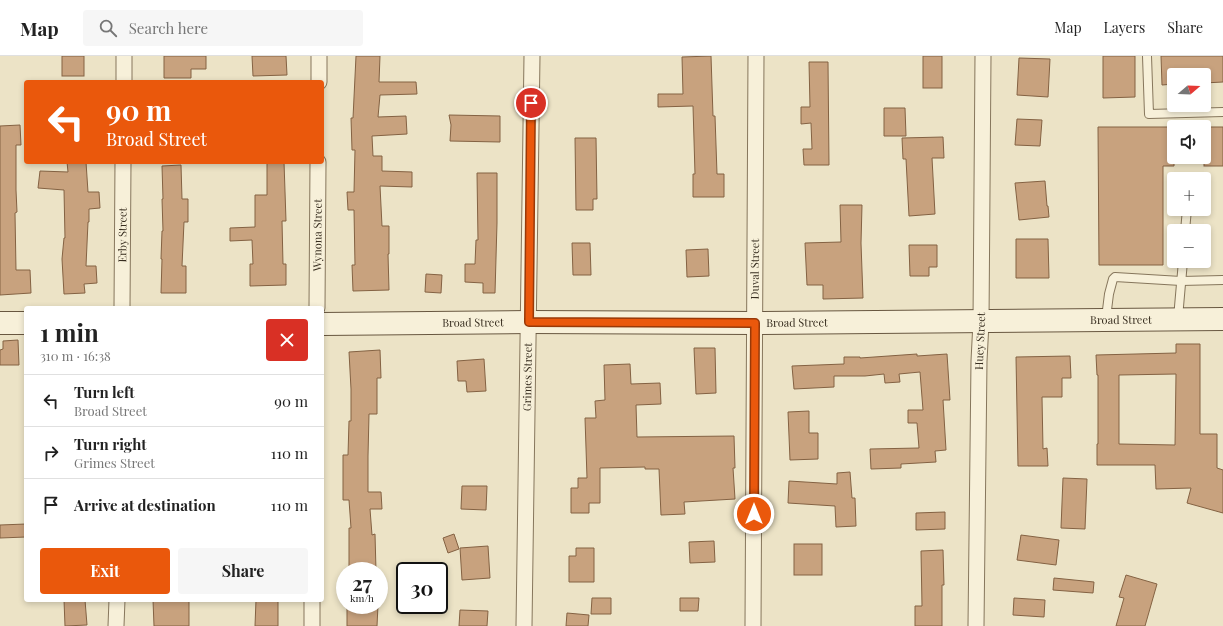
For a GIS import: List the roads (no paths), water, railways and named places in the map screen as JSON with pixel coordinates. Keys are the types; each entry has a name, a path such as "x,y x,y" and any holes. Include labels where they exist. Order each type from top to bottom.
{"street":[{"path":"124,56 124,80"},
{"path":"319,56 319,80"},
{"name":"Grimes Street","path":"524,626 532,56"},
{"name":"Duval Street","path":"753,626 756,56"},
{"name":"Huey Street","path":"976,626 979,361 981,322 983,56"},
{"name":"Erby Street","path":"122,306 123,164"},
{"name":"Wynona Street","path":"317,306 318,164"},
{"name":"Broad Street","path":"324,324 529,322 981,322 1223,319"},
{"path":"0,323 24,323"},
{"path":"116,626 117,602"},
{"path":"312,602 312,626"}],"lane":[{"path":"1147,56 1150,114 1223,112"},
{"path":"1178,320 1182,268"},
{"path":"1106,320 1109,294 1114,278 1181,281 1223,280"}]}
